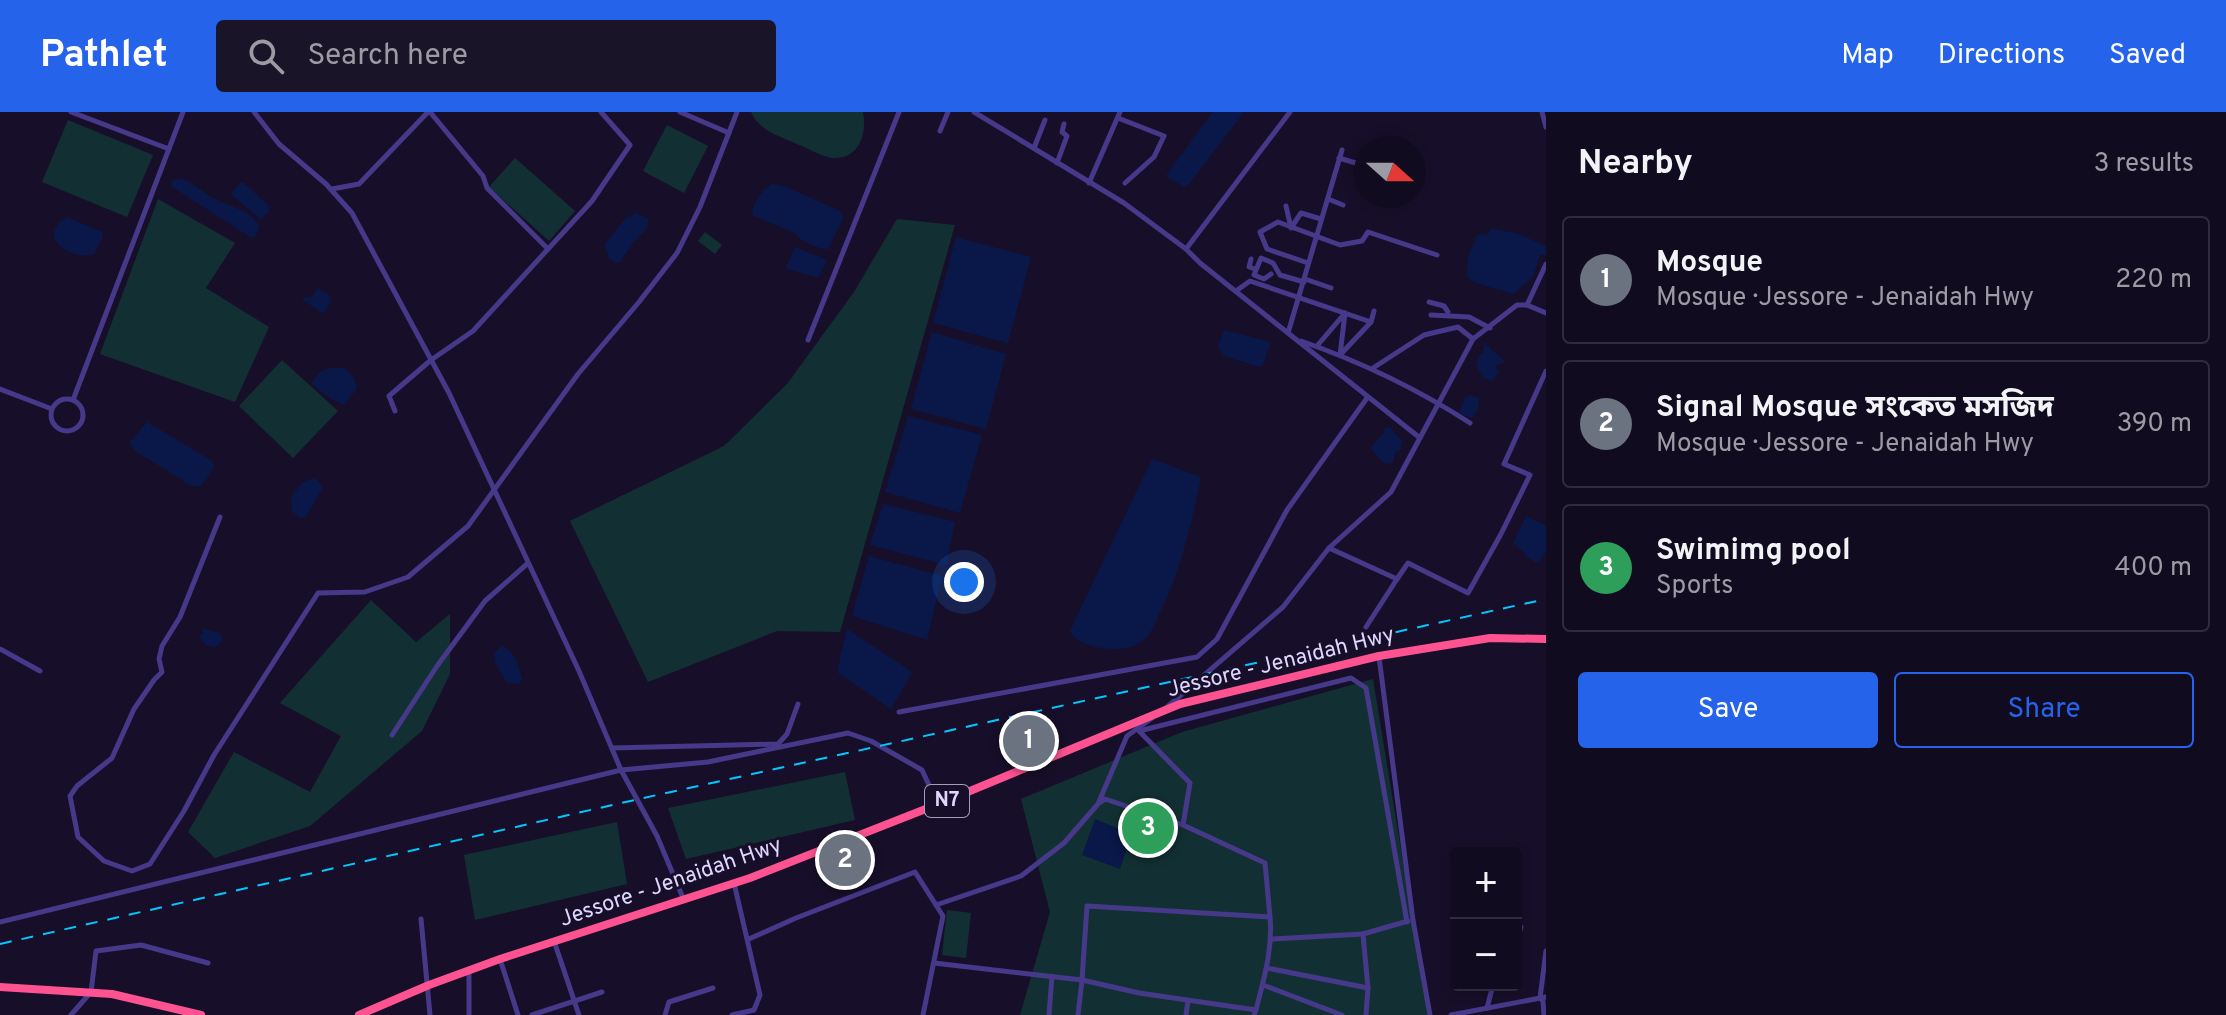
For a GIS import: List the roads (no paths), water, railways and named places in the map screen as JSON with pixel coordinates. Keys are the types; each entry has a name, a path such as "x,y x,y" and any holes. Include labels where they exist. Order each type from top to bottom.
{"highway":[{"name":"Jessore - Jenaidah Hwy","path":"359,1015 500,959 734,883 941,803 1163,710 1296,674 1379,656 1490,638 1546,639"},
{"path":"0,987 112,994 201,1015"}],"street":[{"path":"71,112 169,149"},
{"path":"73,400 183,112"},
{"path":"254,112 279,144 331,189 352,213 431,360 494,488 621,770 657,836 683,898"},
{"path":"331,189 359,184 429,112 483,176 487,188 548,249"},
{"path":"395,411 389,396 431,360 473,331 592,201 630,145 601,112"},
{"path":"680,112 729,133"},
{"path":"220,517 180,617 162,646 159,659 162,672 134,709 112,758 77,786 70,796 78,837 104,861 132,871 150,864 184,811 214,755 318,593 365,592 408,577 468,526 578,374 677,253 700,207 737,112"},
{"path":"808,340 899,112"},
{"path":"940,131 948,112"},
{"path":"974,112 1124,203 1186,249 1420,438"},
{"path":"1186,249 1290,112"},
{"path":"1542,112 1546,127"},
{"path":"1089,183 1119,115 1164,136 1154,157 1125,183"},
{"path":"1034,148 1045,120"},
{"path":"1057,163 1067,136 1062,132 1064,124"},
{"path":"1288,333 1342,150"},
{"path":"1339,158 1354,162"},
{"path":"1328,199 1343,205"},
{"path":"1286,206 1291,228"},
{"path":"1291,228 1301,213 1321,219"},
{"path":"1271,274 1264,279 1254,275 1265,246 1260,232 1278,222 1340,245 1362,241 1368,232 1437,255"},
{"path":"1265,246 1308,263"},
{"path":"1261,258 1273,263 1280,275 1331,288"},
{"path":"1251,259 1249,267 1255,269"},
{"path":"1527,305 1546,264"},
{"path":"1236,291 1250,281 1371,322"},
{"path":"1429,302 1444,306 1448,312"},
{"path":"1098,804 1127,736 1163,710 1283,607 1329,548 1391,492 1473,339 1517,305 1527,305 1546,313"},
{"path":"1340,355 1371,322 1374,311"},
{"path":"1316,346 1345,313"},
{"path":"1340,355 1345,313"},
{"path":"1431,315 1469,317 1490,328"},
{"path":"1453,320 1473,339"},
{"path":"1372,368 1424,335 1458,327"},
{"path":"1296,339 1372,368 1470,423"},
{"path":"1366,627 1408,563 1468,593 1530,475 1504,464 1546,371"},
{"path":"0,389 52,409"},
{"path":"899,712 1197,657 1217,639 1287,510 1367,398"},
{"path":"61,400 73,400 83,415 82,421 73,430 61,430 56,427 52,409 61,400"},
{"path":"1329,548 1397,579"},
{"path":"392,735 485,601 527,564"},
{"path":"0,649 40,671"},
{"path":"1379,656 1410,921"},
{"path":"1183,825 1190,783 1139,731 1351,678 1366,688 1430,1015"},
{"path":"612,748 778,744 787,734 798,704"},
{"path":"0,922 621,770 708,762 848,733 871,741 922,770 934,796 941,803"},
{"path":"934,963 1082,980 1255,1012 1272,939 1265,863 1183,825 1105,799 1064,843 1021,876 936,905"},
{"path":"749,939 915,872 943,916 923,1015"},
{"path":"732,1015 754,1010 760,995 734,883"},
{"path":"1078,1015 1087,906 1270,917"},
{"path":"421,919 430,1015"},
{"path":"1272,939 1363,934 1410,921"},
{"path":"1363,934 1368,988 1366,1015"},
{"path":"554,941 579,1015"},
{"path":"71,1015 91,992 96,951 141,945 208,963"},
{"path":"1544,1015 1546,951"},
{"path":"500,959 518,1015"},
{"path":"1267,968 1368,988"},
{"path":"469,971 469,1015"},
{"path":"1049,1015 1052,976"},
{"path":"1263,985 1342,1015"},
{"path":"665,1015 669,1002 713,988"},
{"path":"1487,1008 1491,991"},
{"path":"532,1015 602,992"},
{"path":"1451,1015 1543,997"},
{"path":"1186,1015 1188,1001"}],"water":[{"path":"1213,112 1244,112 1184,187 1166,176"},
{"path":"184,179 252,217 260,226 255,237 250,237 171,186 172,180"},
{"path":"240,183 244,183 268,205 269,212 260,219 231,194"},
{"path":"772,184 840,211 843,218 828,249 810,244 795,233 752,215 758,197"},
{"path":"636,213 648,219 647,228 616,263 609,259 605,244 626,218"},
{"path":"67,217 102,232 94,254 75,254 60,246 54,232"},
{"path":"1492,229 1516,233 1546,246 1546,255 1540,255 1533,277 1513,294 1476,283 1467,277 1468,256 1477,235 1487,234"},
{"path":"956,237 1031,257 1008,343 933,323"},
{"path":"795,247 827,260 818,278 786,268"},
{"path":"317,288 329,295 331,301 323,314 301,298 313,297"},
{"path":"1224,330 1267,341 1270,344 1263,365 1259,367 1222,355 1218,346"},
{"path":"932,332 1006,354 986,429 911,409"},
{"path":"1484,343 1505,362 1496,365 1499,371 1493,381 1484,378 1476,366 1484,352"},
{"path":"344,368 353,376 357,388 344,405 311,384 320,372"},
{"path":"1471,395 1479,398 1478,409 1472,418 1459,413 1465,398"},
{"path":"908,416 982,435 960,513 885,492"},
{"path":"147,422 212,461 214,467 201,486 192,486 134,450 130,442"},
{"path":"1390,427 1402,441 1400,450 1396,451 1393,462 1389,464 1384,463 1370,448 1385,428"},
{"path":"1152,459 1201,477 1173,581 1153,628 1144,640 1119,649 1086,644 1070,631"},
{"path":"315,478 323,487 305,518 300,518 292,511 291,497 302,483"},
{"path":"883,504 955,522 946,565 870,545"},
{"path":"1526,516 1546,526 1546,552 1538,563 1513,543"},
{"path":"869,556 942,576 927,640 852,616"},
{"path":"202,628 220,633 223,640 215,647 206,645 199,637 203,634"},
{"path":"847,629 912,672 891,709 837,672"},
{"path":"502,646 516,660 522,680 519,684 507,683 495,662 494,653"},
{"path":"1129,809 1175,823 1168,847 1131,836 1120,869 1082,855 1095,819 1122,830"}],"railway":[{"path":"0,944 1546,599"}],"place":[{"name":"Mosque","path":"1029,741"},
{"name":"Swimimg pool","path":"1148,828"},
{"name":"Signal Mosque সংকেত মসজিদ","path":"845,860"}]}
